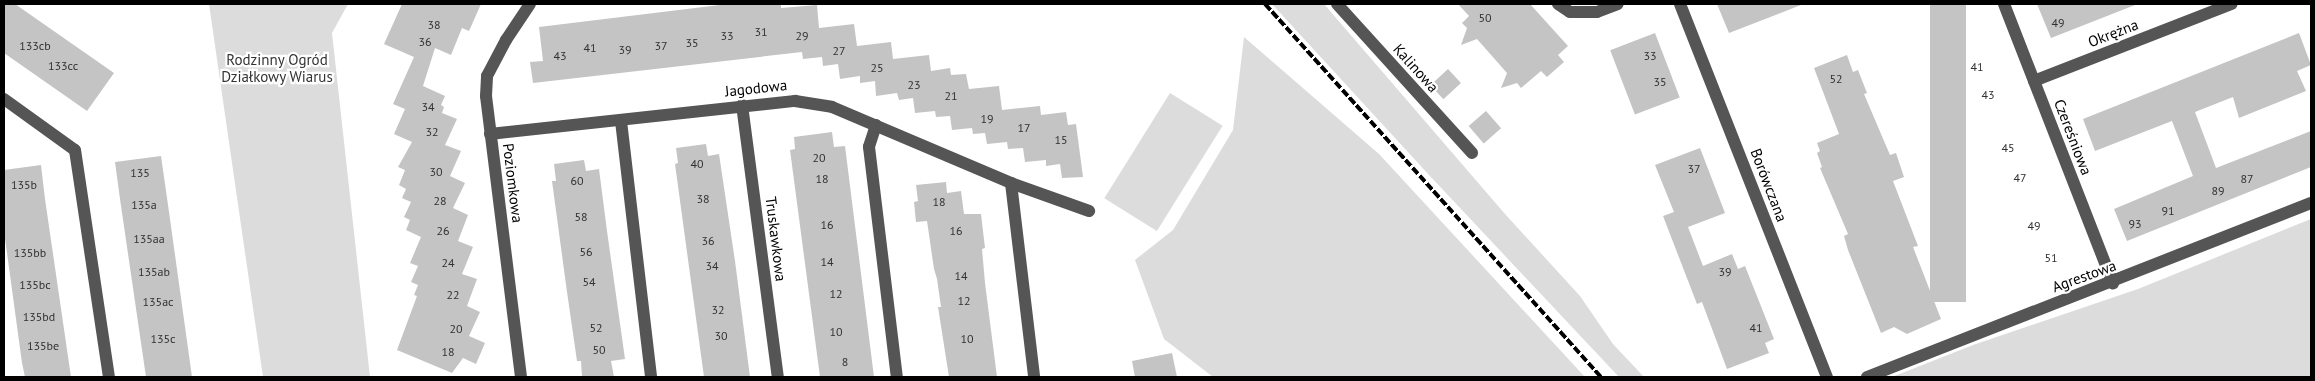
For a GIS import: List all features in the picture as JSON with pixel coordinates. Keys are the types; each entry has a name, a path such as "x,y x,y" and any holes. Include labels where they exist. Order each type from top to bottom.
{"street":[{"name":"Poziomkowa","path":"521,377 486,96 487,76 506,40 530,4"},
{"name":"Kalinowa","path":"1337,4 1472,153"},
{"path":"1558,4 1570,12 1597,12 1618,4"},
{"name":"Borówczana","path":"1680,4 1827,377"},
{"name":"Czereśniowa","path":"2004,4 2113,283"},
{"name":"Okrężna","path":"2034,81 2232,4"},
{"path":"4,99 75,150 109,377"},
{"name":"Jagodowa","path":"490,134 621,121 795,100 832,107 1011,183 1089,211"},
{"name":"Truskawkowa","path":"742,105 778,377"},
{"path":"621,121 651,377"},
{"path":"876,125 869,147 897,377"},
{"path":"1011,183 1034,377"},
{"name":"Agrestowa","path":"1867,377 1983,330 2113,283 2311,204"}],"green space":[{"name":"Rodzinny Ogród Działkowy Wiarus","path":"209,4 348,4 332,33 370,377 263,377"},
{"path":"1272,4 1324,4 1505,214 1580,296 1613,344 1644,377 1619,377 1429,175"},
{"path":"1244,37 1379,154 1585,377 1213,377 1164,339 1135,260 1173,230 1233,130"},
{"path":"1170,93 1223,126 1157,231 1104,198"},
{"path":"2311,219 2311,377 1892,377 1973,345 2138,289"}],"building":[{"path":"4,4 15,4 114,73 87,111 4,53"},
{"path":"402,4 481,4 469,31 462,28 451,55 435,48 423,86 445,96 441,105 444,107 442,113 457,119 445,145 461,151 450,176 465,183 453,208 468,215 458,241 473,247 462,274 477,279 467,306 480,312 469,336 485,343 476,364 463,358 452,373 397,350 417,296 414,295 418,285 411,282 418,266 410,263 421,237 406,230 410,220 404,217 411,202 402,198 406,189 399,185 405,170 398,167 412,142 394,134 405,109 393,104 414,57 384,44"},
{"path":"728,4 781,4 781,8 817,5 819,28 854,24 857,46 891,42 893,59 929,55 931,71 950,68 951,75 966,74 969,89 999,86 1002,110 1040,106 1041,115 1066,112 1068,125 1076,124 1083,177 1062,178 1060,164 1046,166 1046,160 1025,162 1023,148 1008,149 1007,142 987,144 985,133 973,134 972,128 952,130 950,116 936,117 935,111 915,113 913,98 899,100 897,93 876,96 875,81 860,83 860,76 840,79 838,64 823,66 822,57 803,59 802,52 533,83 530,62 543,61 539,27"},
{"path":"1458,4 1530,4 1568,46 1558,55 1564,62 1547,77 1541,71 1521,88 1517,83 1501,88 1507,73 1477,39 1461,45 1467,28 1462,23 1469,16"},
{"path":"1717,4 1800,4 1801,5 1729,33"},
{"path":"1930,4 1966,4 1966,302 1930,302"},
{"path":"2037,4 2135,4 2135,5 2051,38"},
{"path":"1655,33 1680,97 1635,115 1610,50"},
{"path":"2299,33 2311,65 2297,71 2306,91 2239,118 2233,97 2195,112 2216,168 2311,131 2311,167 2127,241 2114,209 2193,176 2172,121 2095,151 2083,119"},
{"path":"1847,55 1853,72 1858,70 1867,93 1864,94 1890,155 1896,153 1904,177 1893,181 1918,246 1913,247 1941,319 1907,334 1894,327 1881,333 1848,250 1844,236 1848,234 1820,168 1822,167 1817,153 1820,151 1817,143 1839,134 1814,68"},
{"path":"1448,69 1461,83 1443,99 1430,85"},
{"path":"1486,111 1501,128 1484,143 1469,126"},
{"path":"832,132 834,147 845,146 874,377 820,377 790,150 795,149 794,137"},
{"path":"706,144 708,156 719,154 750,377 704,377 675,164 678,163 676,148"},
{"path":"1700,148 1725,213 1688,227 1703,266 1732,254 1738,269 1745,266 1774,339 1765,343 1769,353 1727,369 1702,302 1697,304 1663,216 1674,212 1655,165"},
{"path":"161,156 192,377 146,377 120,199 115,162"},
{"path":"584,160 586,171 599,169 625,359 611,361 614,377 582,377 581,361 577,361 567,292 552,181 556,181 554,164"},
{"path":"41,165 71,377 25,377 22,363 4,231 4,170"},
{"path":"946,182 947,193 961,191 964,214 981,214 985,248 982,249 985,283 997,377 949,377 938,307 941,307 927,221 916,222 914,202 918,201 916,185"},
{"path":"1172,353 1177,377 1135,377 1132,361"}],"railway":[{"path":"1265,4 1601,377"}]}
